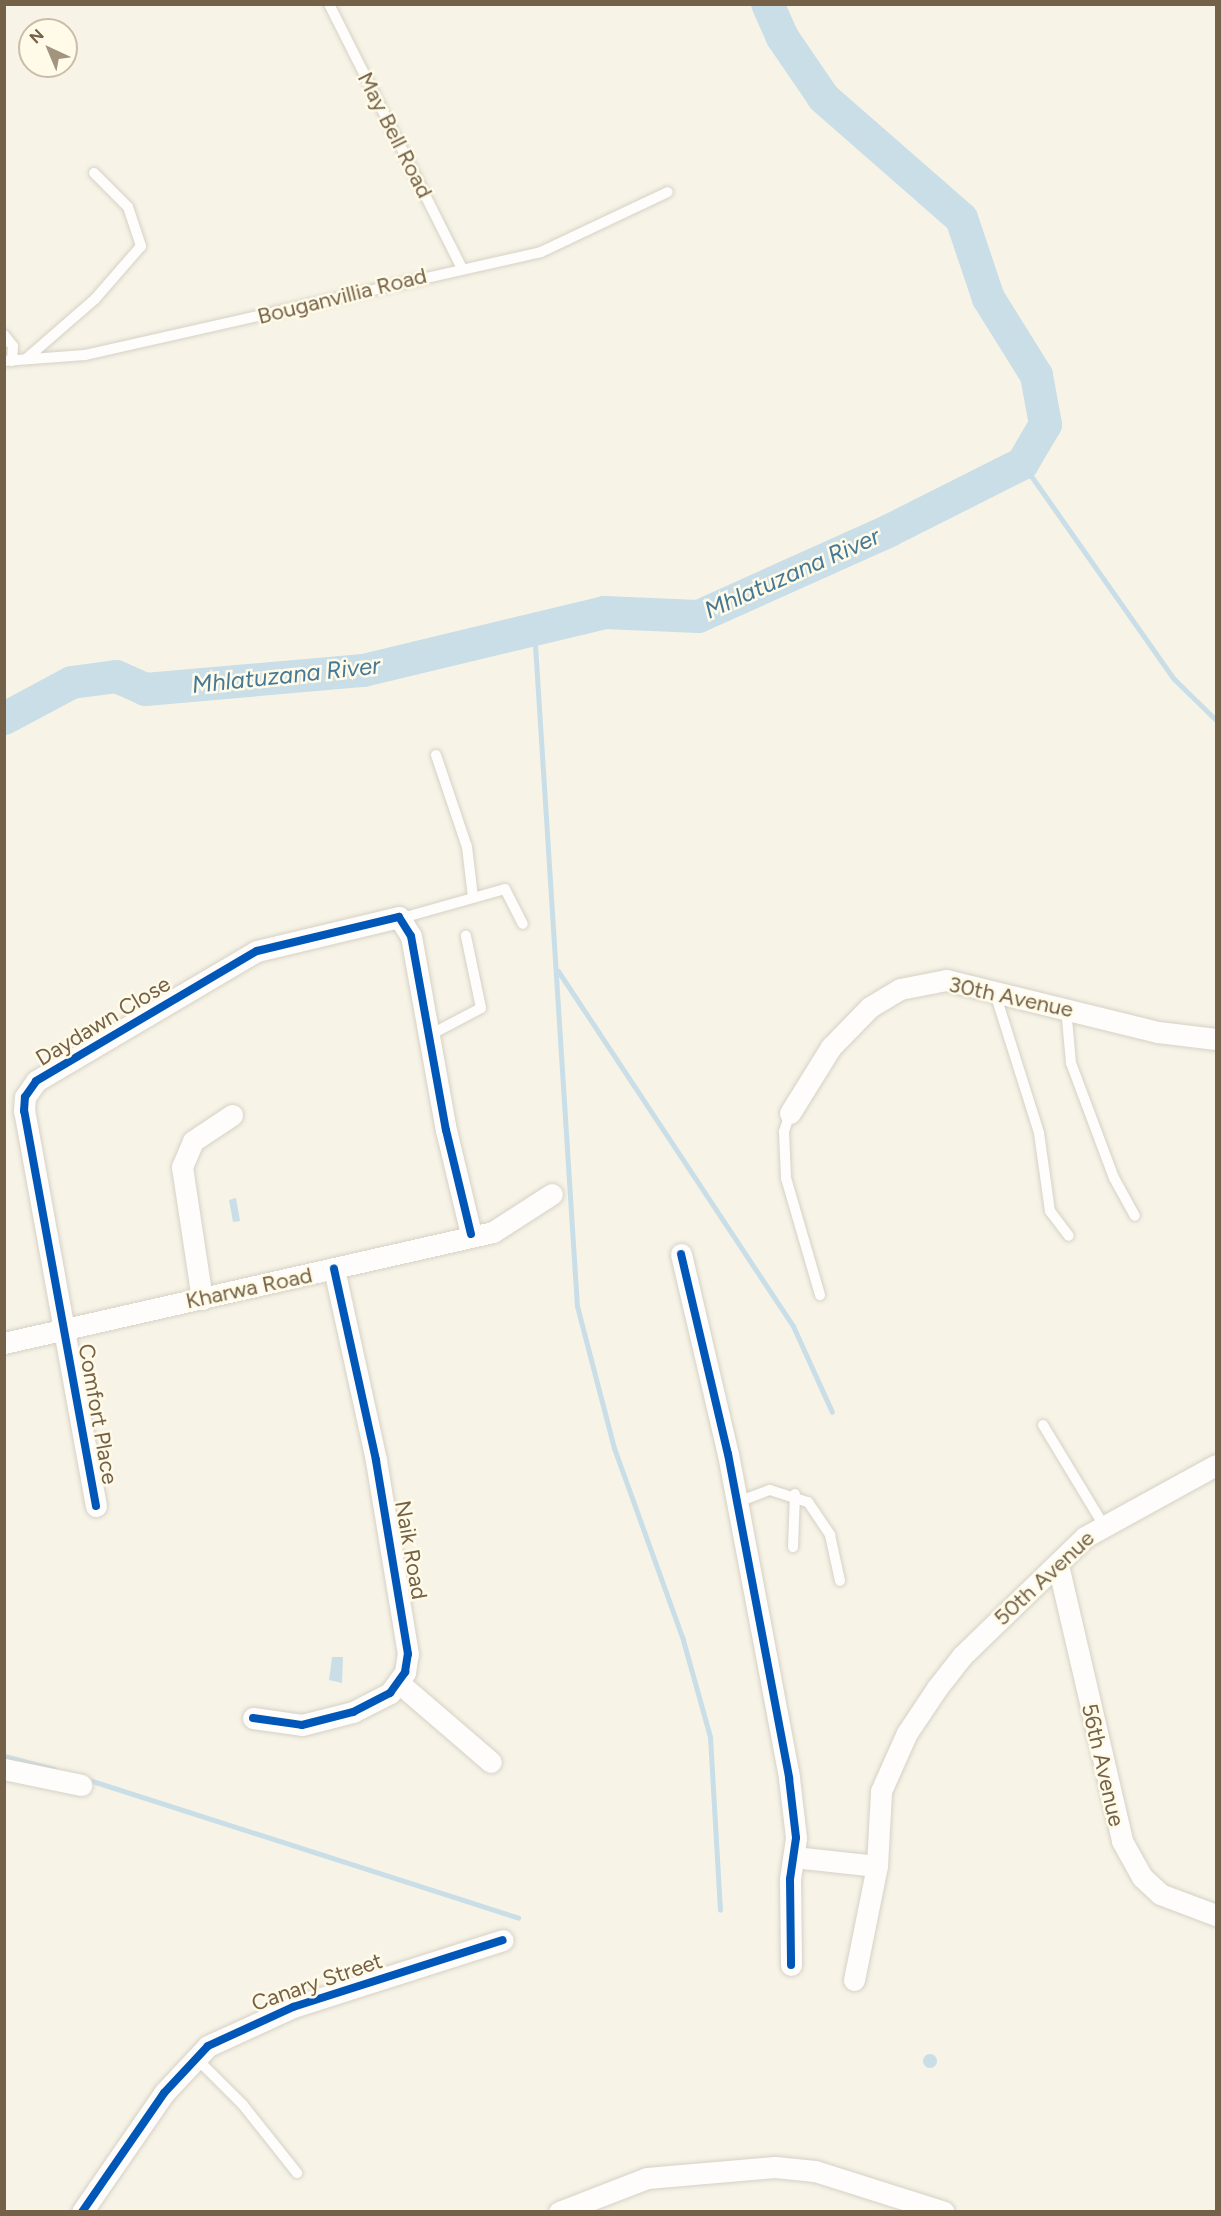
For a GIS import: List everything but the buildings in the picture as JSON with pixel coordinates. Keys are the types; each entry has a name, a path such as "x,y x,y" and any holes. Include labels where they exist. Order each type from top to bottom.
{"street":[{"path":"397,918 411,936 428,1036 471,1234"},
{"name":"Daydawn Close","path":"64,1329 24,1111 28,1089 257,951 397,918"},
{"name":"30th Avenue","path":"790,1113 831,1047 885,996 946,980 994,989 1158,1032 1216,1038"},
{"path":"202,1299 182,1167 193,1141 232,1115"},
{"name":"Kharwa Road","path":"4,1343 334,1269 471,1234 493,1232 552,1194"},
{"path":"681,1254 738,1502 790,1788 794,1857 791,1965"},
{"name":"Naik Road","path":"334,1269 408,1631 408,1654 399,1683"},
{"name":"Comfort Place","path":"64,1329 96,1506"},
{"name":"50th Avenue","path":"854,1980 877,1866 881,1791 907,1733 962,1656 1103,1524 1216,1465"},
{"name":"56th Avenue","path":"1058,1564 1122,1841 1142,1877 1160,1894 1216,1915"},
{"path":"254,1718 287,1725 323,1720 379,1700 399,1683 491,1761"},
{"path":"4,1769 81,1785"},
{"path":"794,1857 877,1866"},
{"name":"Canary Street","path":"82,2211 195,2057 241,2028 293,2007 503,1940"},
{"path":"559,2211 647,2178 775,2167 815,2171 922,2208 944,2211"}],"lane":[{"name":"May Bell Road","path":"329,4 461,266"},
{"path":"25,360 95,299 141,246 128,207 94,173"},
{"name":"Bouganvillia Road","path":"8,361 85,355 461,266 541,252 668,192"},
{"path":"4,335 13,346 8,361"},
{"path":"436,755 467,847 473,897"},
{"path":"397,918 505,890 523,924"},
{"path":"428,1036 481,1008 466,936"},
{"path":"994,989 1039,1133 1050,1211 1069,1236"},
{"path":"1066,1008 1071,1063 1114,1178 1135,1216"},
{"path":"790,1113 784,1132 786,1178 820,1295"},
{"path":"1044,1425 1103,1524"},
{"path":"738,1502 770,1490 795,1494 808,1502 830,1535 840,1581"},
{"path":"792,1547 795,1494"},
{"path":"195,2057 243,2105 297,2173"}],"water":[{"path":"236,1198 240,1221 233,1222 229,1200"},
{"path":"332,1657 343,1657 342,1683 329,1680"},
{"path":"927,2054 933,2054 937,2061 933,2068 927,2068 923,2064 923,2058"}],"waterway":[{"name":"Mhlatuzana River","path":"4,718 71,682 116,676 145,689 363,670 604,612 698,616 889,530 1022,463 1045,424 1036,375 988,298 961,218 823,97 782,37 767,4"},
{"path":"1022,463 1174,679 1216,720"},
{"path":"534,629 577,1306 614,1448 683,1640 710,1737 720,1910"},
{"path":"558,971 793,1326 832,1412"},
{"path":"4,1756 54,1769"},
{"path":"83,1778 518,1918"}],"cycle path":[{"path":"96,1506 24,1111 25,1097 36,1081 257,951 399,917 411,936 446,1130 471,1234"},
{"path":"681,1254 728,1454 789,1778 796,1838 790,1879 791,1965"},
{"path":"253,1718 302,1725 353,1712 390,1693 405,1672 408,1654 376,1460 334,1269"},
{"path":"82,2212 164,2093 208,2046 293,2007 503,1940"}]}
